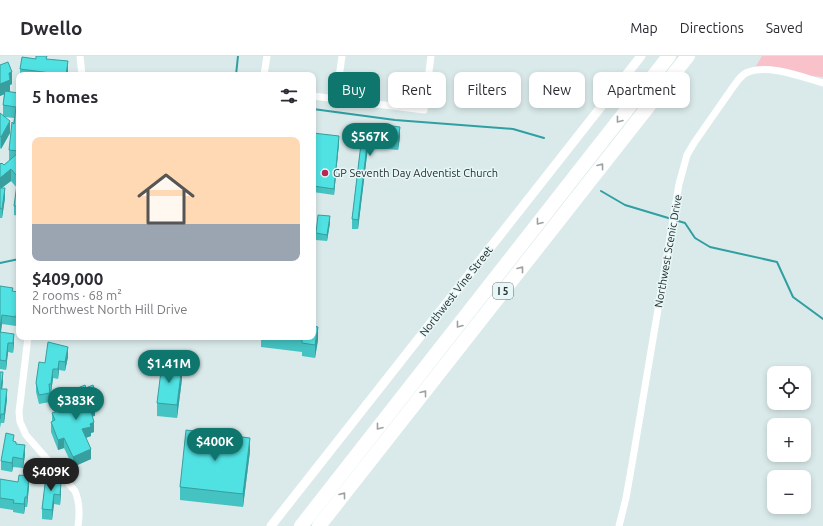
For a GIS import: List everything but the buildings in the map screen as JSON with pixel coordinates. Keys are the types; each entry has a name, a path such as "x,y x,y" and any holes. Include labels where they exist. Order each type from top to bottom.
{"highway":[{"name":"I 5","path":"302,526 669,56"},
{"name":"I 5","path":"319,526 688,56"}],"street":[{"path":"80,56 82,72"},
{"path":"264,72 267,56"},
{"path":"340,72 342,56"},
{"path":"380,104 424,110 431,56"},
{"name":"Northwest Vine Street","path":"271,526 641,56"},
{"name":"Northwest Scenic Drive","path":"619,526 632,464 679,184 687,155 733,87 746,73 759,70 782,71 823,83"},
{"path":"316,96 328,98"},
{"path":"28,340 19,412 20,422 26,435 75,491 80,507 78,526"}],"shaded area":[{"path":"762,56 823,56 823,77 753,71"}],"waterway":[{"path":"236,72 238,56"},
{"path":"316,109 395,120 513,129 544,138"},
{"path":"601,191 625,205 685,223 695,238 710,247 777,262 793,297 823,319"},
{"path":"0,263 16,260"}],"place":[{"name":"GP Seventh Day Adventist Church","path":"325,173"}]}
